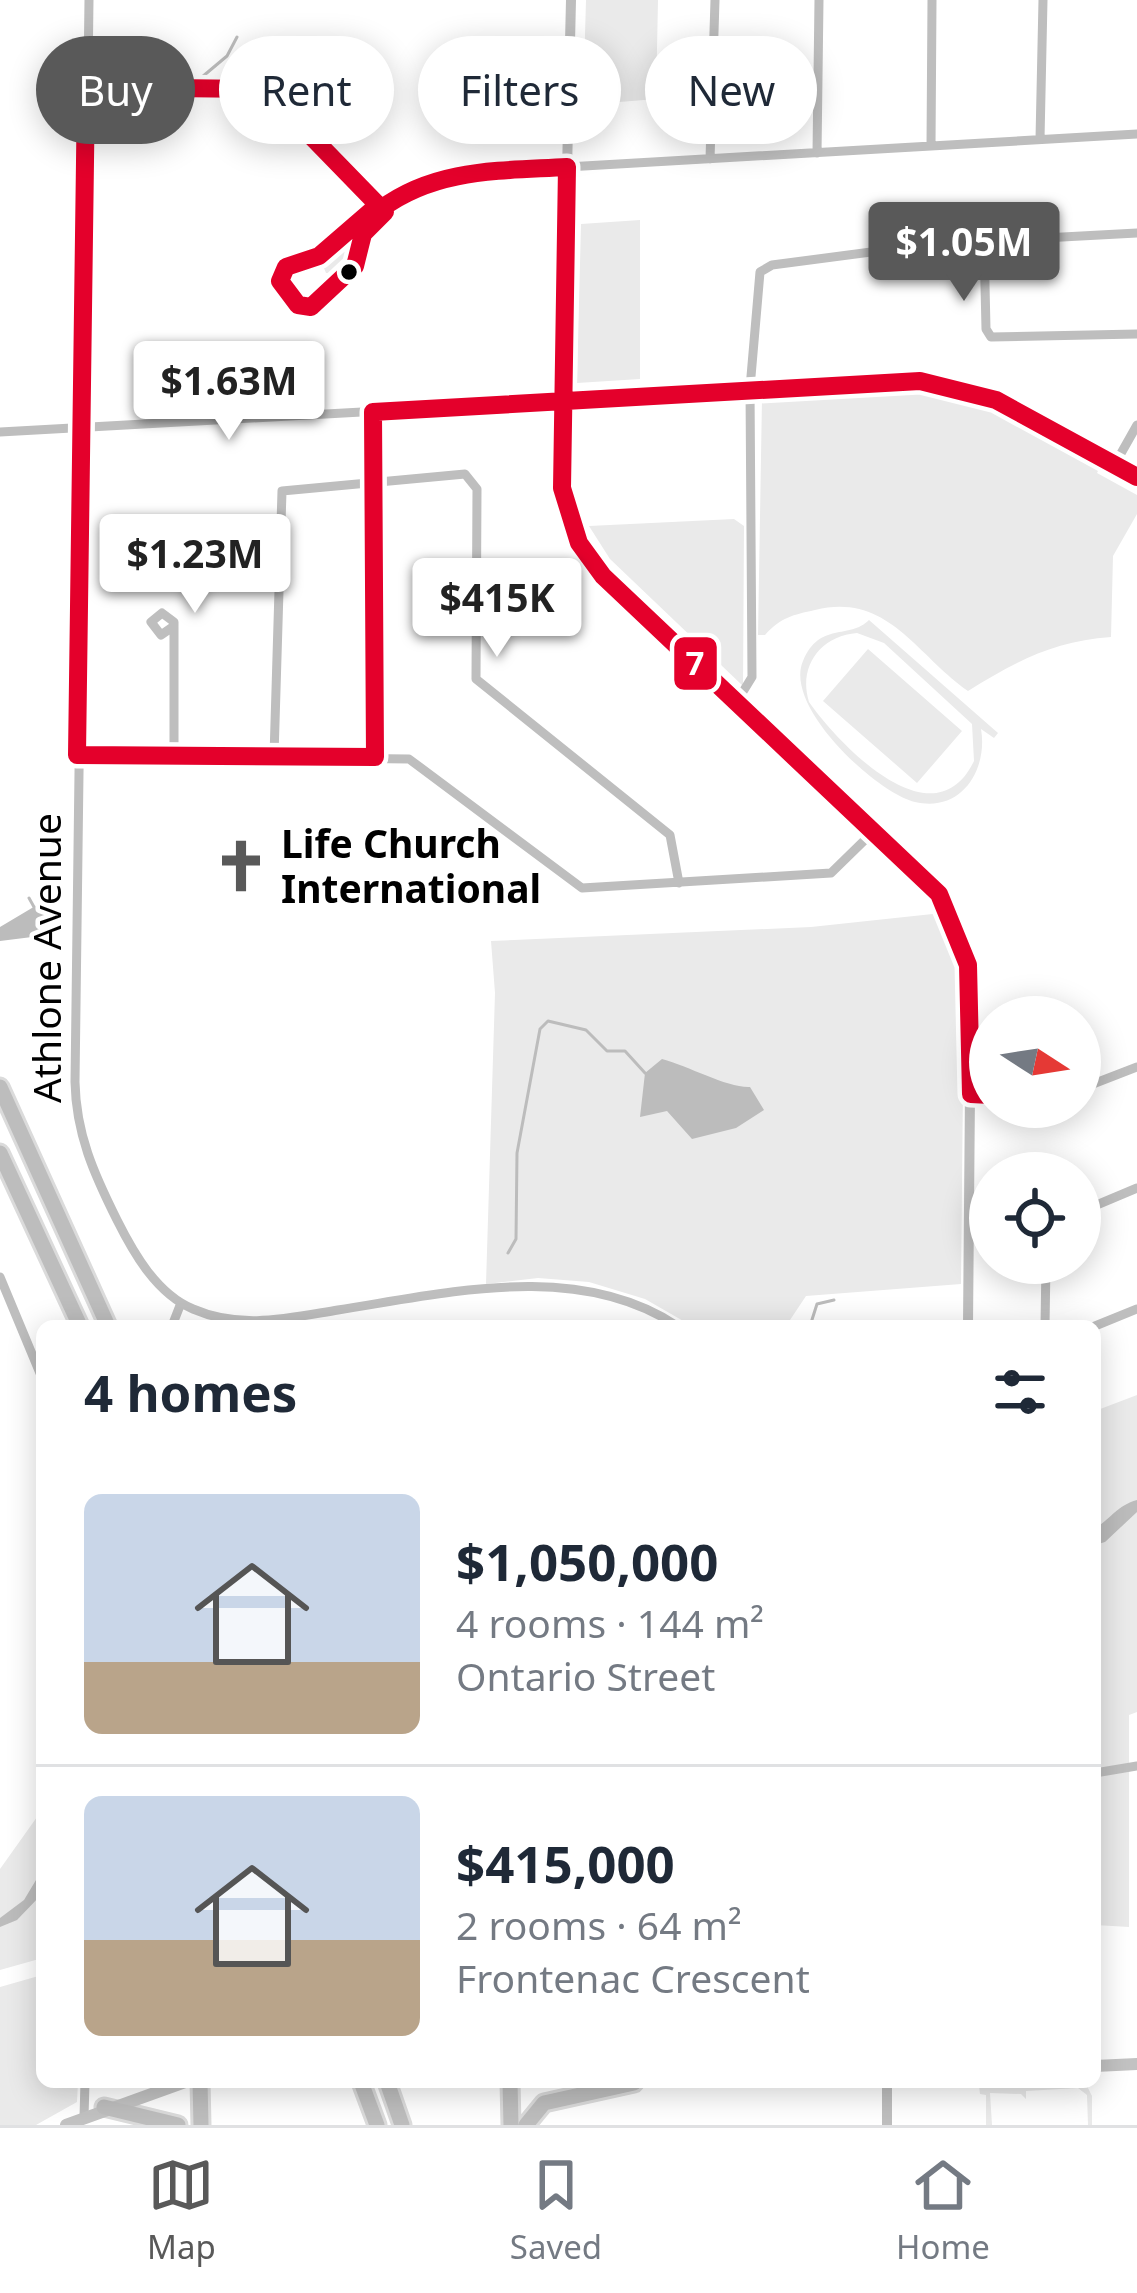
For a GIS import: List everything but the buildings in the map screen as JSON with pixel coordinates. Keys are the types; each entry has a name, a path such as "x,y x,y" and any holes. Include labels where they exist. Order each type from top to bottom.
{"highway":[{"path":"0,1087 105,1320"},
{"path":"0,1153 77,1320"},
{"path":"200,2088 202,2125"},
{"path":"363,2088 377,2125"},
{"path":"389,2088 403,2125"},
{"path":"510,2088 511,2125"},
{"path":"526,2125 544,2103 606,2088"},
{"path":"104,2107 178,2125"}],"main road":[{"path":"1101,2066 1137,2064"},
{"path":"66,2125 84,2121 104,2107 166,2088"}],"street":[{"name":"Athlone Avenue","path":"89,0 77,755 77,1122 86,1154 127,1239 181,1303"},
{"path":"571,0 562,488 579,543 603,576 939,894 962,934 972,996"},
{"path":"710,159 715,0"},
{"path":"818,153 819,0"},
{"path":"931,146 932,0"},
{"path":"1040,139 1043,0"},
{"path":"566,167 1137,134"},
{"path":"736,703 752,677 750,388 763,268 983,241 1137,233"},
{"path":"983,241 986,329 991,336 1137,334"},
{"path":"0,432 920,381 952,385 996,400 1137,477"},
{"path":"373,412 375,758"},
{"path":"1115,464 1137,425"},
{"path":"274,756 280,495 295,485 460,473 472,478 477,489 476,679 670,835 679,884"},
{"path":"173,626 173,756"},
{"path":"77,755 375,758 419,763 582,888 831,873 874,831"},
{"path":"1101,1081 1137,1067"},
{"path":"968,1320 971,1128"},
{"path":"1101,1202 1137,1187"},
{"path":"0,1277 36,1364"},
{"path":"1045,1320 1046,1284"},
{"path":"276,1320 555,1286 632,1301 665,1320"},
{"path":"174,1320 181,1303 208,1315 245,1320"},
{"path":"1101,1324 1137,1309"},
{"path":"1101,1772 1137,1766"},
{"path":"84,2121 85,2088"},
{"path":"887,2088 887,2125"}],"shaded area":[{"path":"586,0 658,0 657,36 645,36 645,100 621,102 621,36 585,36"},
{"path":"640,220 640,379 577,383 581,224"},
{"path":"345,244 355,250 354,260 338,274 326,273 321,261"},
{"path":"914,388 964,396 1012,415 1101,465 1097,473 1137,495 1137,514 1113,556 1111,637 1036,654 968,691 899,630 862,610 840,607 807,612 758,635 762,398"},
{"path":"734,519 744,526 743,686 610,559 589,526"},
{"path":"869,620 998,733 994,738 981,729 976,773 946,801 915,802 879,783 837,745 807,701 801,680 810,649 826,636","holes":["857,633 884,643 972,724 974,761 957,784 936,793 912,790 888,779 842,741 809,702 807,677 823,647"]},
{"path":"868,649 962,731 917,783 823,701"},
{"path":"42,902 50,906 48,935 0,941 0,927"},
{"path":"942,913 958,947 964,986 961,1284 806,1296 790,1320 682,1320 645,1299 589,1282 538,1278 486,1284 495,993 491,941 811,927"},
{"path":"662,1059 750,1087 764,1110 736,1128 692,1139 667,1111 640,1117 645,1073"},
{"path":"1137,1395 1137,1712 1129,1715 1129,1927 1101,1925 1101,1409"},
{"path":"1137,1500 1137,1512 1101,1543 1101,1523"},
{"path":"36,1818 36,1960 0,1970 0,1869"},
{"path":"36,1880 36,1900 17,1920 0,1927 0,1918 24,1900"},
{"path":"36,1977 36,2088 78,2088 77,2102 36,2125 0,2125 0,1987"},
{"path":"979,2088 1078,2088 1026,2091 1026,2099 1021,2094 990,2093 992,2125 986,2125 986,2095 980,2094"},
{"path":"1078,2088 1088,2088 1092,2096 1092,2125 1088,2125 1087,2095"}],"waterway":[{"path":"202,77 219,63"},
{"path":"29,898 34,907"},
{"path":"46,937 51,944"},
{"path":"508,1253 516,1239 517,1153 540,1029 548,1021 586,1030 607,1051 625,1051 645,1073"},
{"path":"812,1320 817,1304 834,1300"}],"transit line":[{"name":"7","path":"385,212 363,234 355,266 311,307 298,305 280,281 286,267 319,256 378,205 272,96 256,89 86,87 77,755 375,757 373,412 920,381 996,400 1137,477"},
{"name":"7","path":"381,209 447,179 567,167 562,488 579,543 603,576 939,894 968,965 969,1008"}],"place":[{"name":"Life Church International","path":"241,866"}]}
